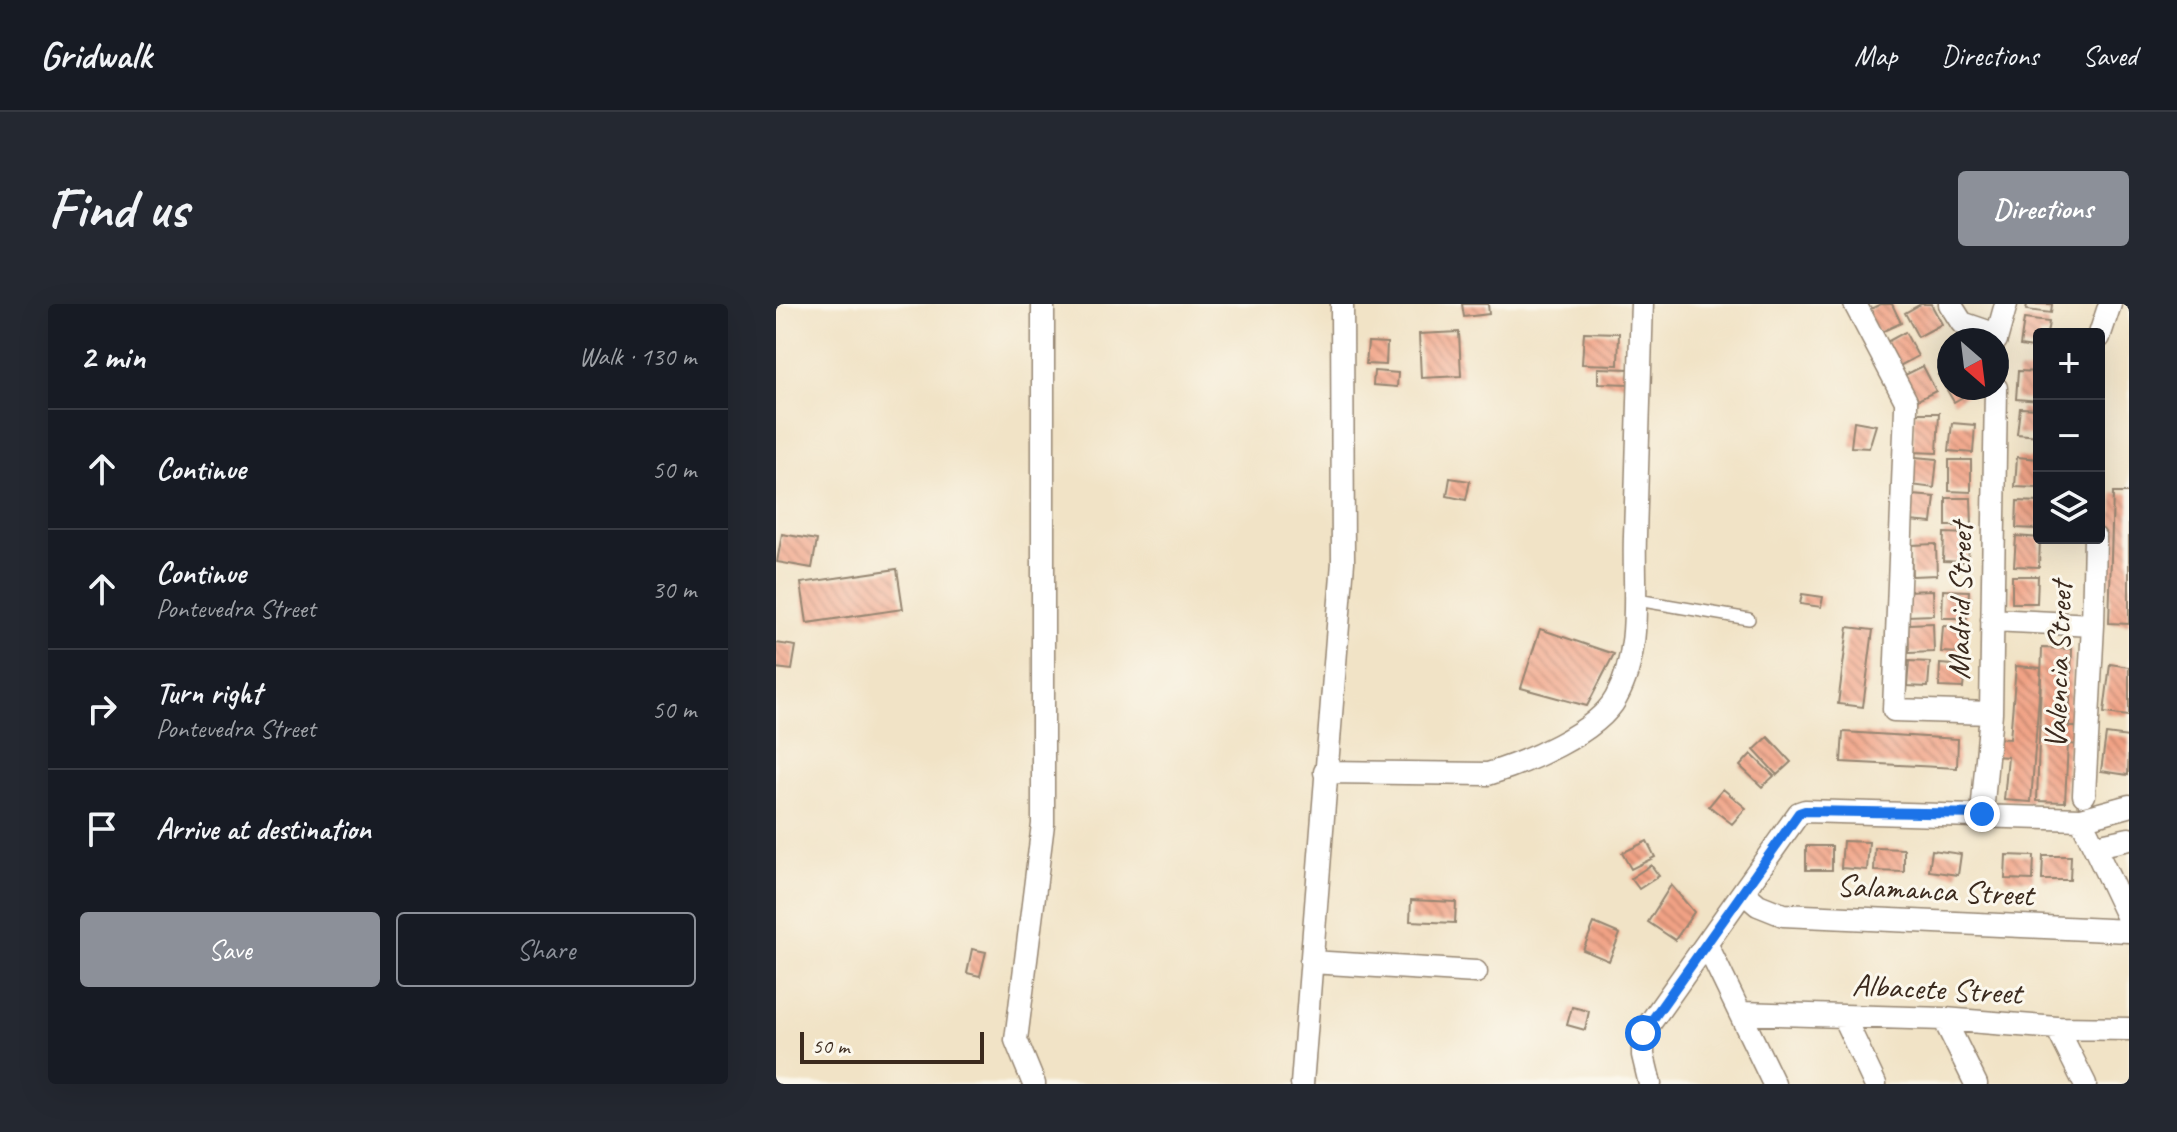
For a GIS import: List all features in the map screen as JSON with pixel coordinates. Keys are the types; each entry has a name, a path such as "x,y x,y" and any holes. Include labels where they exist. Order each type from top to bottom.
{"street":[{"path":"1034,1084 1016,1040 1043,824 1043,304"},
{"path":"1302,1084 1343,562 1342,304"},
{"path":"1325,772 1488,774 1512,767 1565,742 1603,714 1616,698 1628,665 1637,600 1634,550 1642,304"},
{"path":"1855,304 1906,401 1894,710 1991,713"},
{"path":"1950,304 1962,323 1973,328"},
{"path":"1999,328 2006,304"},
{"path":"2102,328 2110,304"},
{"name":"Madrid Street","path":"1982,814 1991,713 1996,400"},
{"name":"Valencia Street","path":"2084,795 2095,544"},
{"path":"1992,620 2093,625"},
{"path":"1650,1084 1643,1055 1643,1033 1799,813 1982,814 2081,819 2129,806"},
{"path":"2081,819 2129,920"},
{"path":"2096,846 2129,839"},
{"name":"Salamanca Street","path":"1744,893 1758,905 1783,915 2129,931"},
{"path":"1707,945 1774,1084"},
{"path":"1311,962 1476,972"},
{"name":"Albacete Street","path":"1741,1013 2129,1029"},
{"path":"1843,1016 1875,1084"},
{"path":"1944,1019 1976,1084"},
{"path":"2057,1028 2085,1084"}],"lane":[{"path":"1637,600 1749,619"}],"building":[{"path":"1462,304 1488,304 1489,314 1464,317"},
{"path":"1881,304 1892,304 1901,323 1877,334 1866,311"},
{"path":"1921,304 1931,304 1942,324 1918,337 1905,313"},
{"path":"2027,304 2052,304 2051,313 2026,310"},
{"path":"2024,319 2049,322 2048,328 2033,328 2033,348 2020,346"},
{"path":"1459,332 1461,376 1421,378 1419,334"},
{"path":"1584,332 1619,333 1618,365 1582,364"},
{"path":"1905,332 1918,356 1896,368 1883,344"},
{"path":"1368,342 1387,343 1386,365 1366,364"},
{"path":"1923,366 1936,391 1914,402 1901,377"},
{"path":"1598,368 1631,369 1630,384 1598,383"},
{"path":"1374,371 1398,373 1397,387 1373,385"},
{"path":"2018,371 2033,372 2033,400 2016,399"},
{"path":"2020,408 2033,409 2033,435 2017,434"},
{"path":"1915,413 1939,413 1937,453 1913,452"},
{"path":"1854,421 1876,425 1869,448 1851,447"},
{"path":"1952,423 1975,425 1973,453 1949,451"},
{"path":"1915,457 1937,459 1934,488 1911,485"},
{"path":"2017,457 2033,458 2033,488 2015,487"},
{"path":"1949,460 1971,460 1971,492 1949,491"},
{"path":"1450,478 1470,481 1466,500 1447,496"},
{"path":"2113,493 2129,493 2129,624 2109,623"},
{"path":"1913,495 1935,497 1932,523 1910,521"},
{"path":"1946,498 1971,498 1972,526 1946,526"},
{"path":"2017,501 2033,502 2033,529 2016,528"},
{"path":"1944,533 1969,534 1968,562 1943,561"},
{"path":"782,534 817,540 812,568 777,562"},
{"path":"2016,536 2033,537 2033,544 2040,544 2039,567 2014,566"},
{"path":"1936,544 1937,575 1912,576 1911,545"},
{"path":"897,569 903,609 807,623 801,583"},
{"path":"2012,576 2038,576 2037,603 2012,603"},
{"path":"1933,590 1934,615 1907,616 1906,591"},
{"path":"1943,590 1969,591 1967,618 1942,618"},
{"path":"1802,594 1823,597 1821,607 1800,604"},
{"path":"1933,623 1934,652 1909,653 1908,624"},
{"path":"1943,626 1964,627 1962,653 1941,652"},
{"path":"1848,627 1873,630 1863,707 1838,704"},
{"path":"1540,629 1614,654 1587,706 1521,688"},
{"path":"776,643 796,646 792,670 776,668"},
{"path":"2042,648 2072,649 2069,727 2082,727 2081,745 2068,744 2065,802 2037,801"},
{"path":"1909,661 1930,662 1928,687 1907,686"},
{"path":"1940,664 1965,666 1963,688 1939,687"},
{"path":"2110,664 2129,667 2129,716 2104,713"},
{"path":"2016,666 2041,668 2031,802 2004,800 2008,757 1995,756 1996,738 2010,739"},
{"path":"1843,732 1958,739 1957,768 1841,762"},
{"path":"2106,734 2129,737 2128,775 2101,771"},
{"path":"1768,737 1791,762 1777,775 1754,750"},
{"path":"1751,754 1774,776 1762,787 1740,766"},
{"path":"1723,789 1746,808 1732,824 1709,806"},
{"path":"1647,841 1655,857 1631,869 1622,853"},
{"path":"1843,841 1869,842 1867,870 1841,868"},
{"path":"1806,846 1832,846 1832,870 1806,870"},
{"path":"1875,848 1904,849 1904,872 1874,871"},
{"path":"1932,850 1961,854 1958,875 1929,871"},
{"path":"2006,855 2034,856 2033,880 2005,879"},
{"path":"2043,856 2071,856 2070,880 2042,880"},
{"path":"1651,865 1659,876 1639,889 1631,878"},
{"path":"1671,885 1694,912 1675,940 1648,922"},
{"path":"1411,900 1456,902 1455,923 1410,921"},
{"path":"1594,923 1620,934 1609,961 1583,950"},
{"path":"972,949 986,952 980,976 967,973"},
{"path":"1572,1007 1589,1011 1585,1030 1567,1025"}],"route":[{"path":"1643,1033 1799,813 1982,814"}]}
